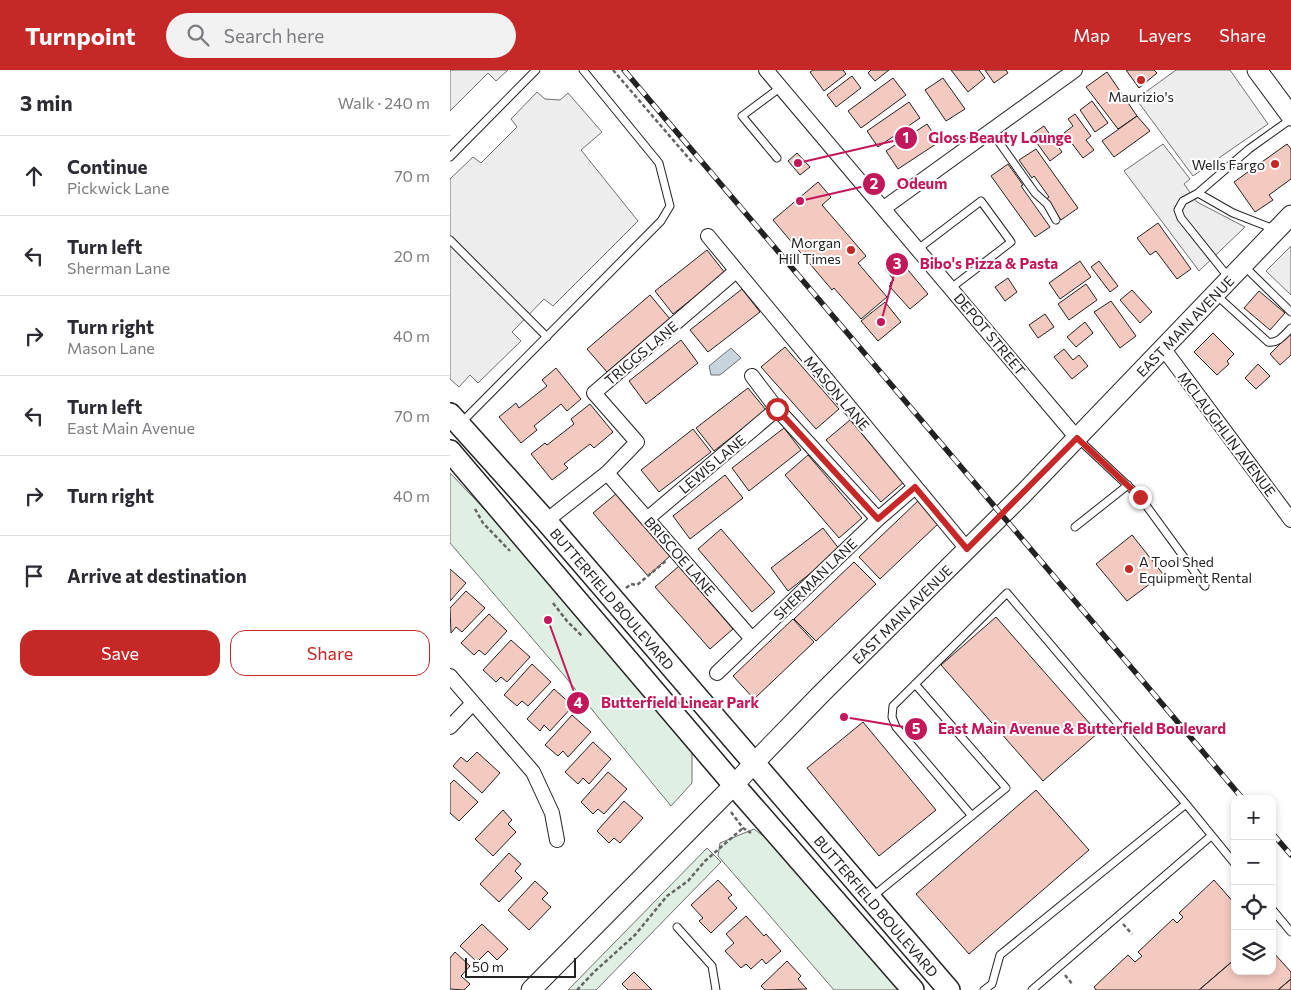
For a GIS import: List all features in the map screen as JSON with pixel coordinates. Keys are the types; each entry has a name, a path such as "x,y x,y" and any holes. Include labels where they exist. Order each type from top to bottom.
{"main road":[{"path":"1257,70 1291,118"},
{"name":"EAST MAIN AVENUE","path":"531,990 1077,438 1291,215"},
{"name":"BUTTERFIELD BOULEVARD","path":"455,419 546,521 949,990"},
{"name":"BUTTERFIELD BOULEVARD","path":"450,452 912,990"}],"street":[{"name":"DEPOT STREET","path":"766,70 1077,438"},
{"path":"884,208 1075,70"},
{"name":"MASON LANE","path":"708,236 967,549"},
{"name":"TRIGGS LANE","path":"607,473 636,442 594,393 736,271"},
{"name":"MCLAUGHLIN AVENUE","path":"1164,348 1291,520"},
{"path":"752,376 777,409 878,519"},
{"name":"LEWIS LANE","path":"647,519 777,409"},
{"path":"546,521 607,473"},
{"name":"BRISCOE LANE","path":"607,473 752,639"},
{"name":"SHERMAN LANE","path":"717,673 878,519 915,487"},
{"path":"450,676 533,772 552,813 557,840"},
{"path":"450,727 473,703"}],"lane":[{"path":"450,157 536,70"},
{"path":"455,419 547,337 661,221 670,206 658,163 583,70"},
{"path":"777,158 742,116 781,88"},
{"path":"1229,278 1181,218 1178,210 1183,201 1198,193 1250,149 1291,118"},
{"path":"991,131 1035,193 1047,204 1056,220"},
{"path":"1198,193 1233,213 1276,230"},
{"path":"918,249 981,201 1011,242 951,288"},
{"path":"450,240 547,337"},
{"path":"1243,264 1291,312"},
{"path":"1215,293 1268,342 1273,343 1278,340 1291,328"},
{"path":"1077,438 1140,497 1204,586"},
{"path":"1075,527 1128,485"},
{"path":"972,816 896,727 892,717 893,706 1007,593 1231,859"},
{"path":"870,899 1006,788 915,684"},
{"path":"984,990 992,984 1000,955 1186,804"},
{"path":"1032,990 1211,836"},
{"path":"1276,914 1291,932"},
{"path":"677,927 712,966 716,990"},
{"path":"992,984 998,990"}],"path":[{"path":"613,70 692,162"},
{"path":"626,588 631,584 638,585 669,558"},
{"path":"577,990 594,972 635,936 667,896 688,880 743,828"}],"green space":[{"path":"450,473 490,515 692,751 692,783 671,806 562,673 450,543"},
{"path":"754,829 770,841 898,990 834,990 718,856 720,843"},
{"path":"707,848 721,862 596,990 568,990"}],"shaded area":[{"path":"450,70 508,70 496,81 488,73 450,111"},
{"path":"1176,70 1230,70 1268,124 1193,176 1136,99"},
{"path":"537,92 545,99 560,100 568,93 602,132 581,150 638,221 553,306 544,299 512,332 521,341 478,383 470,375 459,387 450,379 450,179 473,157 481,163 517,127 511,119"},
{"path":"1163,144 1190,179 1184,184 1197,202 1245,227 1199,271 1124,171"},
{"path":"1291,246 1291,295 1266,271"},
{"path":"731,348 741,358 720,375 711,375 709,366"}],"building":[{"path":"813,70 843,70 846,74 824,91 810,72"},
{"path":"871,70 889,70 875,81 868,73"},
{"path":"951,70 979,70 985,78 968,92"},
{"path":"985,70 1006,70 1008,73 994,83"},
{"name":"Maurizio's","path":"1126,70 1154,70 1157,73 1139,88"},
{"path":"1107,72 1137,116 1118,129 1086,87"},
{"path":"852,76 861,88 836,107 827,95"},
{"path":"893,78 906,95 861,128 848,111"},
{"path":"943,78 965,109 946,121 925,90"},
{"path":"1092,101 1108,123 1095,132 1080,110"},
{"path":"909,102 920,118 878,147 867,131"},
{"path":"1075,114 1091,136 1086,140 1094,150 1083,158 1064,133 1073,126 1068,119"},
{"path":"1137,116 1150,131 1114,157 1102,141"},
{"path":"927,124 939,142 898,169 886,151"},
{"path":"1044,126 1062,152 1050,161 1031,135"},
{"name":"Wells Fargo","path":"1287,144 1291,149 1291,179 1269,195 1273,200 1255,212 1234,182"},
{"path":"1036,149 1078,208 1061,220 1046,199 1049,197 1034,176 1032,178 1019,160"},
{"path":"797,153 810,167 800,175 788,161"},
{"path":"1008,164 1050,227 1035,237 991,176"},
{"path":"818,182 831,197 822,205 866,256 858,263 887,297 861,319 834,288 832,290 773,220"},
{"path":"1158,223 1191,269 1177,279 1156,251 1150,255 1137,238"},
{"path":"707,250 725,273 673,314 655,291"},
{"path":"898,258 928,294 910,309 889,286 894,280 885,269"},
{"path":"1080,261 1091,277 1060,299 1049,283"},
{"path":"1099,261 1118,286 1110,292 1091,267"},
{"path":"1008,278 1017,292 1005,301 995,287"},
{"path":"1086,284 1097,300 1069,320 1058,304"},
{"path":"742,289 760,312 708,352 690,330"},
{"path":"1132,290 1152,312 1140,323 1120,300"},
{"path":"1259,291 1285,313 1270,330 1244,308"},
{"path":"650,295 670,319 607,372 587,349"},
{"path":"1111,301 1136,336 1120,348 1094,312"},
{"path":"885,302 901,322 878,341 861,321"},
{"path":"1045,314 1054,327 1038,338 1029,325"},
{"path":"1085,322 1093,333 1076,347 1067,337"},
{"path":"1213,333 1234,354 1227,361 1229,364 1217,375 1194,352"},
{"path":"1291,333 1291,355 1280,365 1270,354"},
{"path":"681,340 698,363 646,404 629,381"},
{"path":"785,347 839,409 816,429 761,367"},
{"path":"1064,349 1073,360 1079,355 1088,366 1072,379 1054,357"},
{"path":"1258,364 1270,376 1256,389 1245,378"},
{"path":"556,368 581,399 567,411 561,404 534,426 537,430 521,443 499,417 516,403 519,408 547,386 542,380"},
{"path":"748,388 766,410 714,451 696,428"},
{"path":"590,404 613,432 594,448 590,444 564,464 568,468 552,480 531,454 545,443 547,445 574,424 571,419"},
{"path":"850,420 904,482 881,502 826,440"},
{"path":"784,428 801,450 749,491 732,468"},
{"path":"693,429 711,452 659,492 641,470"},
{"path":"808,455 862,518 839,538 785,475"},
{"path":"725,475 743,498 690,539 673,516"},
{"path":"617,493 671,555 648,576 593,513"},
{"path":"919,500 940,522 880,579 859,557"},
{"path":"823,528 840,550 788,591 771,568"},
{"path":"721,529 775,592 752,612 698,549"},
{"name":"A Tool Shed Equipment Rental","path":"1132,535 1163,574 1127,601 1096,564"},
{"path":"854,562 876,584 816,641 794,619"},
{"path":"679,566 733,629 710,649 655,587"},
{"path":"450,569 466,583 450,601"},
{"path":"466,591 485,608 462,632 456,627 451,633 450,608"},
{"path":"489,614 507,631 485,655 479,650 474,655 461,643"},
{"path":"996,617 1098,733 1043,781 941,665"},
{"path":"793,619 814,642 754,699 733,676"},
{"path":"511,640 530,657 507,682 501,677 496,682 483,670"},
{"path":"532,664 551,682 528,706 522,701 517,706 504,695"},
{"path":"554,689 573,706 550,731 544,725 540,731 527,719"},
{"path":"572,715 591,732 568,757 563,751 558,756 545,745"},
{"path":"863,722 936,810 879,856 807,768"},
{"path":"593,742 611,759 589,784 583,778 578,784 565,772"},
{"path":"477,752 500,773 482,793 453,766 461,757 467,762"},
{"path":"608,772 627,789 604,814 598,809 593,814 581,802"},
{"path":"454,780 478,802 459,821 450,813 450,784"},
{"path":"1036,790 1089,850 969,954 916,894"},
{"path":"624,801 643,818 620,843 614,838 609,843 597,831"},
{"path":"503,810 512,820 508,824 516,832 493,856 475,839"},
{"path":"509,853 521,864 515,871 522,878 499,902 480,884"},
{"path":"718,880 732,895 728,898 737,908 711,933 699,921 703,918 691,905"},
{"path":"1214,880 1231,899 1231,962 1199,990 1096,990 1094,987 1128,955 1135,962 1142,956 1138,952 1173,919 1177,923 1183,917 1179,913"},
{"path":"535,881 548,893 542,899 551,907 529,930 508,910"},
{"path":"746,916 781,951 766,964 762,959 751,969 746,964 741,968 725,951 734,943 726,934"},
{"path":"482,924 508,949 497,960 488,951 477,962 460,946"},
{"path":"455,952 470,966 461,976 470,984 464,990 450,989 450,958"},
{"path":"1276,955 1291,972 1291,979 1278,990 1199,990 1231,962 1231,975 1276,975"},
{"path":"787,961 801,976 798,979 807,989 765,990 761,986"},
{"path":"634,972 652,990 628,990 622,984"},
{"path":"1291,979 1291,990 1278,990"}],"railway":[{"path":"624,70 1240,795"},
{"path":"1276,838 1291,855"}],"place":[{"name":"Maurizio's","path":"1141,80"},
{"name":"Gloss Beauty Lounge","path":"798,163"},
{"name":"Wells Fargo","path":"1275,164"},
{"name":"Odeum","path":"800,201"},
{"name":"Morgan Hill Times","path":"851,250"},
{"name":"Bibo's Pizza & Pasta","path":"881,322"},
{"name":"A Tool Shed Equipment Rental","path":"1129,569"},
{"name":"Butterfield Linear Park","path":"548,620"},
{"name":"East Main Avenue & Butterfield Boulevard","path":"844,717"}],"route":[{"path":"777,409 878,519 915,487 967,549 1077,438 1140,497"}]}
